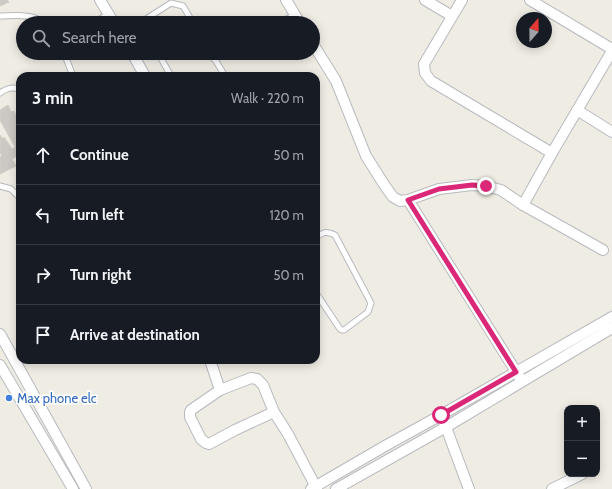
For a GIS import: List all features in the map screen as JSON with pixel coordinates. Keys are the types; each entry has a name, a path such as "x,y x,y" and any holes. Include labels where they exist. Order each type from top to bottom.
{"street":[{"path":"100,0 108,14"},
{"path":"286,0 295,16"},
{"path":"425,0 452,16"},
{"path":"462,0 424,64 425,73 431,81 552,153"},
{"path":"523,205 612,50 530,0"},
{"path":"320,55 336,81 366,156 393,197 400,201 408,200 439,189 472,185 486,186 501,190 523,205 603,250"},
{"path":"136,60 143,72"},
{"path":"577,110 612,132"},
{"path":"408,200 522,382"},
{"path":"274,412 209,444 201,439 190,417 190,412 220,390 251,378 257,379 263,385 274,412 288,434 314,488 612,317"},
{"path":"336,489 446,427 612,328"},
{"path":"0,334 16,363"},
{"path":"16,364 86,489"},
{"path":"211,364 220,390"},
{"path":"0,365 3,378 73,489"},
{"path":"3,378 19,369"},
{"path":"441,415 469,489"},
{"path":"552,489 576,477"}],"lane":[{"path":"151,16 171,3 183,6 189,16"},
{"path":"0,16 31,16"},
{"path":"67,60 71,72"},
{"path":"162,60 169,72"},
{"path":"215,60 222,72"},
{"path":"0,93 6,88 16,87"},
{"path":"0,186 11,189 16,194"},
{"path":"320,234 324,232 329,232 335,235 371,303 368,312 342,330 320,299"}],"building":[{"path":"0,0 7,0 9,2 0,6"},
{"path":"8,105 11,112 14,111 16,115 16,156 12,159 16,166 0,174 0,157 2,156 0,153 0,135 3,139 4,137 12,149 15,147 0,120 0,110"}],"place":[{"name":"Max phone elc","path":"9,398"}],"route":[{"path":"441,415 516,372 408,200 439,189 472,185 486,186"}]}
